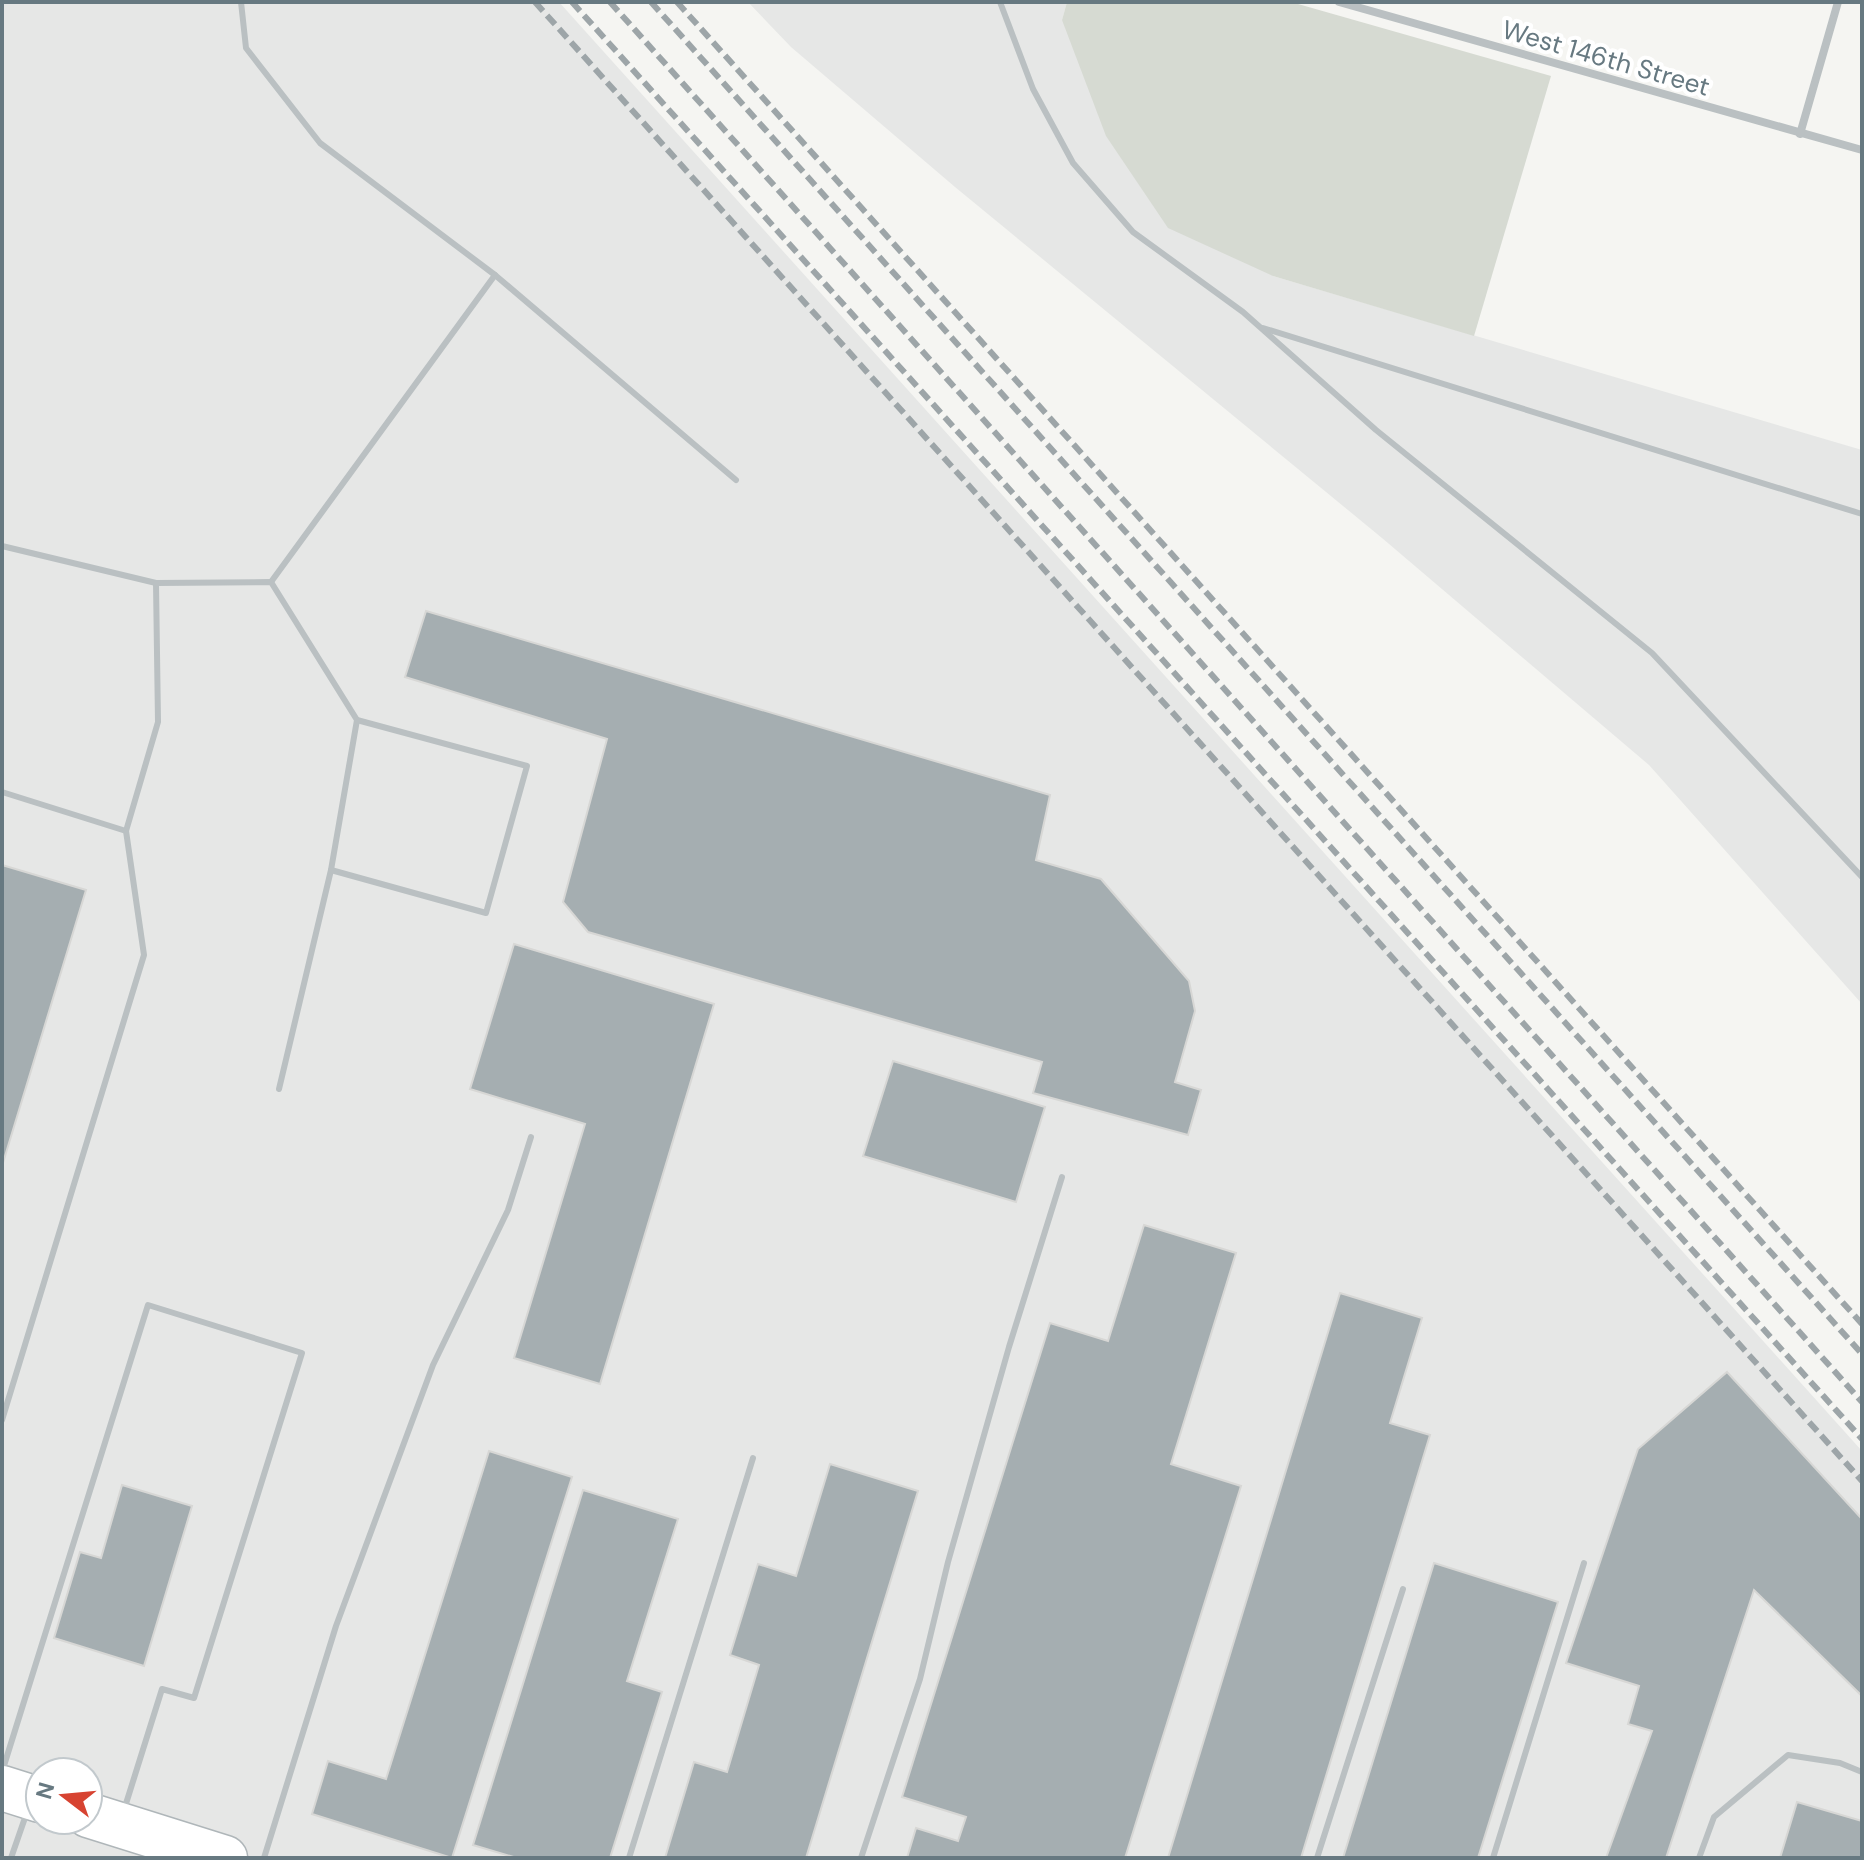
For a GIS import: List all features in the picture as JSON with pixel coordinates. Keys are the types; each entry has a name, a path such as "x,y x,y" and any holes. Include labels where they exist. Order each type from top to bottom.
{"main road":[{"path":"104,1820 205,1855"}],"street":[{"name":"West 146th Street","path":"1339,2 1862,150"},
{"path":"1800,134 1838,2"}],"lane":[{"path":"241,2 246,48 320,143 495,275 736,480"},
{"path":"1000,2 1033,89 1073,163 1133,232 1260,327 1376,430 1652,653 1862,877"},
{"path":"271,582 495,275"},
{"path":"1260,327 1862,514"},
{"path":"2,546 156,583 271,582"},
{"path":"271,582 357,720 331,870 279,1089"},
{"path":"2,1420 144,955 126,831 158,722 156,583"},
{"path":"331,870 486,913 527,766 357,720"},
{"path":"2,792 126,831"},
{"path":"264,1858 336,1626 433,1365 508,1210 531,1137"},
{"path":"861,1858 920,1679 948,1562 1009,1347 1062,1177"},
{"path":"28,1756 148,1305 302,1353 194,1698 162,1689 104,1820"},
{"path":"629,1858 753,1458"},
{"path":"1493,1858 1584,1563"},
{"path":"1317,1858 1403,1589"},
{"path":"1699,1858 1714,1817 1788,1755 1840,1763 1862,1772"},
{"path":"11,1858 19,1790"}],"shaded area":[{"path":"2,2 559,2 1862,1451 1862,1858 2,1858"},
{"path":"748,2 1067,2 1062,20 1273,276 1862,450 1862,1004 1649,765 1382,538 955,187 791,47"},
{"path":"1067,2 1291,2 1551,76 1474,336 1273,276 1168,228 1106,136 1062,20"}],"building":[{"path":"426,611 1050,795 1036,860 1101,879 1189,981 1195,1011 1175,1082 1201,1090 1188,1135 1033,1093 1042,1062 588,932 563,902 607,739 405,677"},
{"path":"2,865 86,890 2,1166"},
{"path":"514,944 714,1004 600,1384 514,1358 585,1124 470,1089"},
{"path":"893,1061 1045,1107 1016,1202 863,1156"},
{"path":"1144,1225 1236,1253 1171,1464 1241,1486 1125,1858 907,1858 916,1828 958,1841 966,1817 902,1797 1050,1323 1108,1341"},
{"path":"1340,1293 1422,1318 1390,1423 1430,1435 1301,1858 1168,1858"},
{"path":"1727,1372 1862,1519 1862,1696 1754,1590 1666,1858 1606,1858 1652,1731 1628,1724 1639,1686 1566,1663 1638,1449"},
{"path":"489,1451 572,1477 452,1858 312,1814 328,1761 386,1779"},
{"path":"830,1464 918,1491 806,1858 665,1858 694,1762 727,1772 759,1665 730,1655 758,1564 796,1576"},
{"path":"122,1485 192,1506 144,1666 54,1638 80,1552 101,1558"},
{"path":"583,1490 678,1519 627,1681 662,1692 610,1858 517,1858 473,1845"},
{"path":"1434,1563 1558,1602 1478,1858 1343,1858"},
{"path":"1797,1802 1862,1821 1862,1858 1780,1858"}],"railway":[{"path":"535,2 1862,1481"},
{"path":"572,2 1862,1439"},
{"path":"610,2 1862,1402"},
{"path":"651,2 1862,1354"},
{"path":"677,2 1862,1324"}]}
